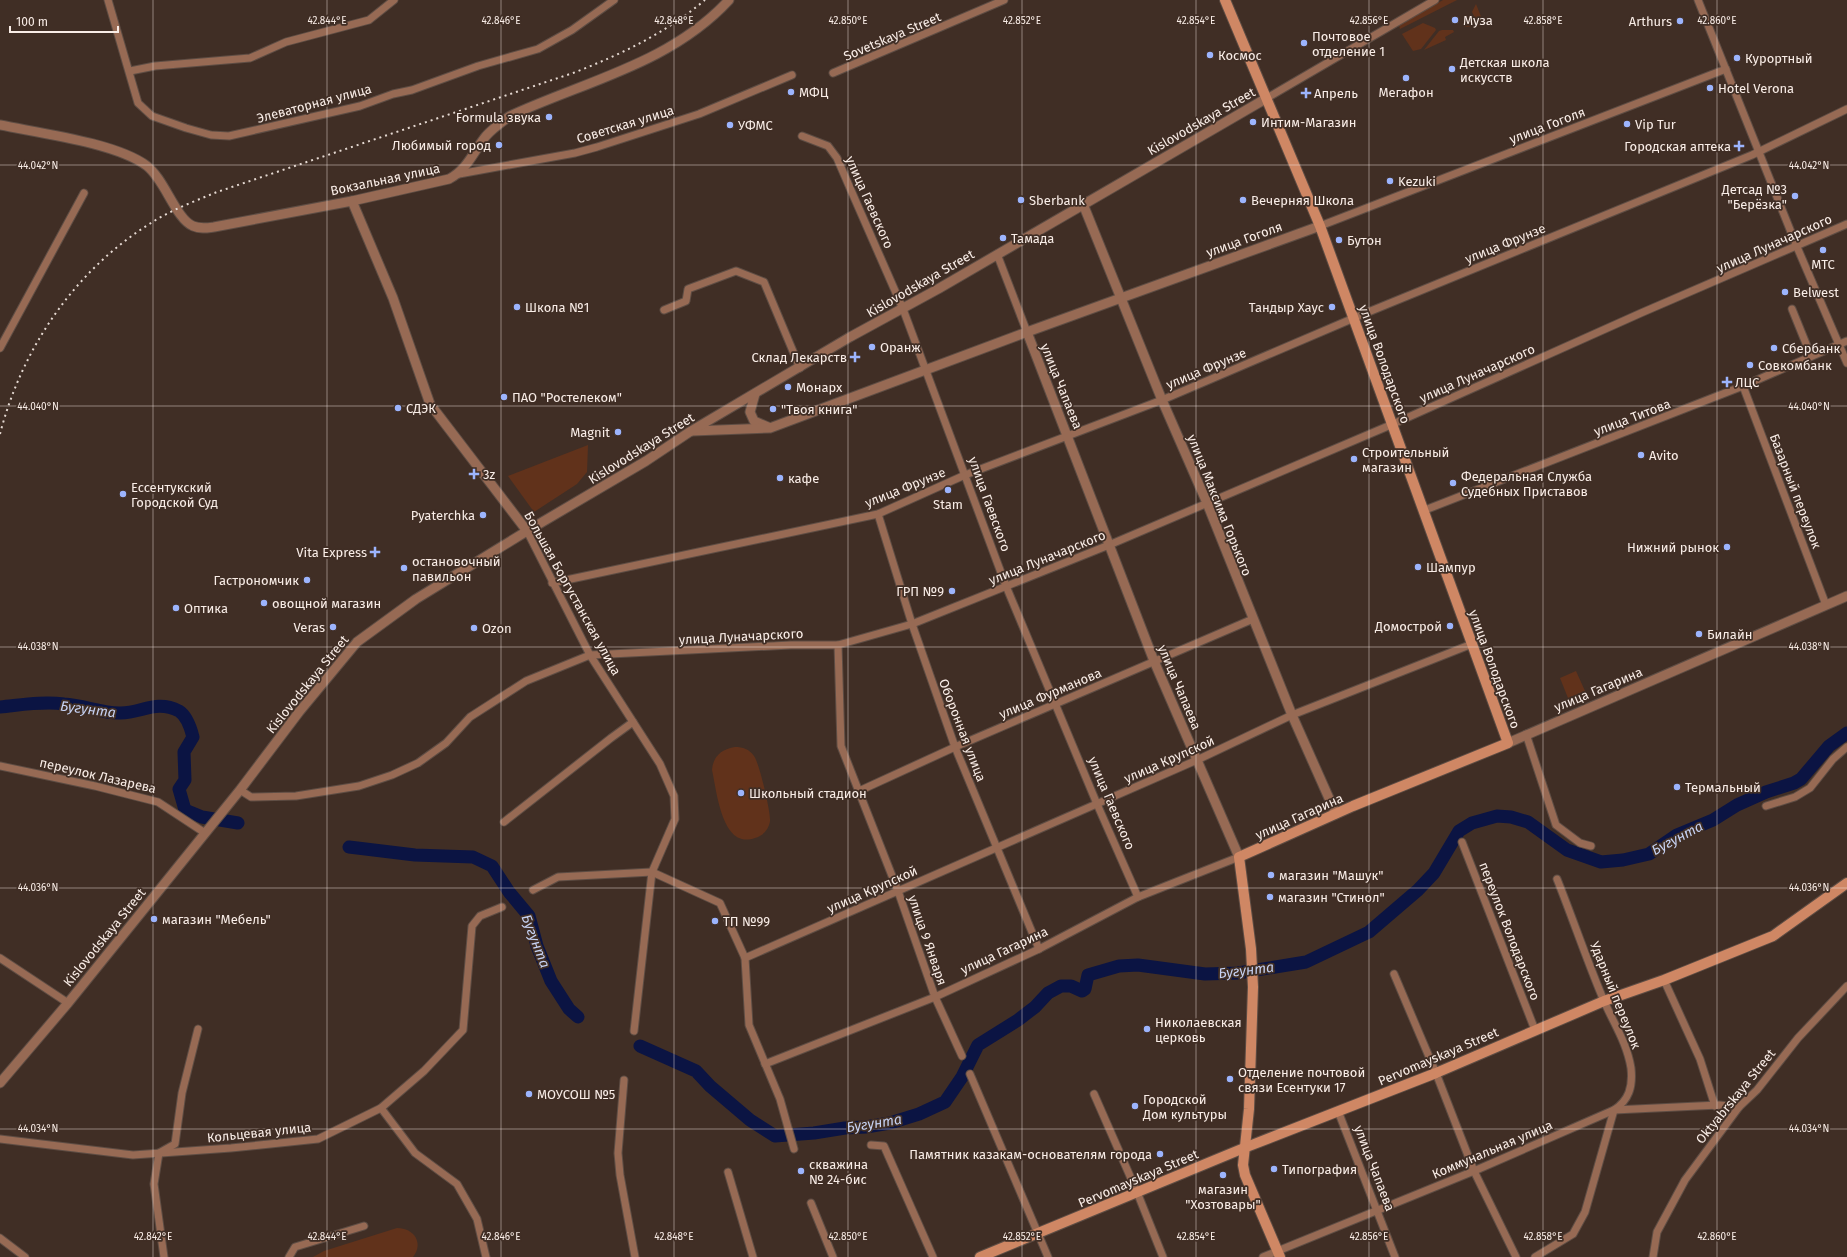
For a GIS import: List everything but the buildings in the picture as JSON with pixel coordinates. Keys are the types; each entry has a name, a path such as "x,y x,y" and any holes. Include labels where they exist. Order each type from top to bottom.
{"main road":[{"name":"улица Володарского","path":"1225,0 1320,226 1425,510 1508,742"},
{"name":"улица Гагарина","path":"1239,857 1336,814 1508,742"},
{"name":"улица Чапаева","path":"1239,857 1251,949 1252,987 1249,1109 1244,1148"},
{"name":"Pervomayskaya Street","path":"980,1257 1244,1148 1436,1073 1604,1001 1664,980 1773,936 1847,882"},
{"path":"1244,1148 1242,1164 1245,1175 1278,1254"}],"street":[{"name":"Элеваторная улица","path":"108,0 130,71 138,103 152,116 211,135 229,136 360,106 393,94 412,90 478,66 538,49 572,30 614,0"},
{"path":"130,71 155,66 250,58 286,42 369,20 394,0"},
{"name":"Вокзальная улица","path":"0,125 106,148 137,160 156,175 184,221 192,226 202,229 352,200 449,179 459,174 469,162 485,137 496,126 510,116 530,106 628,69 674,44 709,18 728,0"},
{"name":"Sovetskaya Street","path":"833,73 1004,0"},
{"name":"Kislovodskaya Street","path":"0,1083 68,1003 240,790 299,712 357,642 416,599 527,531 646,462 691,432 850,337 903,309 1435,0"},
{"path":"1698,0 1760,151 1797,247 1847,363"},
{"name":"улица Гоголя","path":"691,432 770,428 1027,332 1320,226 1726,69"},
{"name":"Советская улица","path":"459,174 570,154 596,147 699,114 792,75"},
{"name":"улица Фрунзе","path":"552,583 878,514 965,475 1162,400 1354,318 1760,151 1847,108"},
{"name":"улица Гаевского","path":"802,136 828,146 837,158 903,309 1006,586 1097,804 1138,897"},
{"path":"0,348 84,193"},
{"name":"Большая Боргустанская улица","path":"352,200 393,298 430,404 527,531 552,583 590,655 660,764 674,796 675,819 652,872 634,1031"},
{"name":"улица Максима Горького","path":"1083,204 1162,400 1207,503 1292,715 1336,814"},
{"name":"улица Луначарского","path":"240,790 251,797 296,796 359,786 392,775 418,763 446,743 470,717 526,681 590,655 838,645 912,624 1109,545 1393,424 1634,316 1797,247 1847,224"},
{"name":"улица Чапаева","path":"997,254 1154,661 1239,857"},
{"path":"664,310 686,301 688,289 736,271 764,282 800,368"},
{"path":"1792,308 1811,356"},
{"name":"улица Титова","path":"1425,510 1743,386 1847,341"},
{"name":"Базарный переулок","path":"1743,386 1826,605"},
{"path":"755,394 750,412 754,421 770,428"},
{"name":"Оборонная улица","path":"878,514 912,624 955,747 1040,949"},
{"name":"улица Гагарина","path":"1508,742 1847,596"},
{"name":"улица Фурманова","path":"859,791 955,747 1253,619"},
{"name":"улица Крупской","path":"745,958 1197,760 1292,715 1472,644"},
{"name":"улица 9 Января","path":"838,645 841,746 898,891 935,997 962,1056"},
{"path":"504,822 633,722"},
{"path":"1526,734 1556,825 1580,843 1591,846"},
{"path":"1766,806 1794,797 1810,788 1833,759 1847,747"},
{"name":"переулок Лазарева","path":"0,766 95,786 158,802 205,833"},
{"name":"переулок Володарского","path":"1462,842 1535,1030"},
{"name":"улица Гагарина","path":"765,1064 935,997 1040,949 1138,897 1239,857"},
{"path":"533,890 558,877 652,872 720,903 745,958 749,1025 780,1099 794,1149"},
{"name":"Ударный переулок","path":"1557,879 1604,1001 1626,1045 1631,1070 1629,1095 1624,1104 1614,1110"},
{"name":"Кольцевая улица","path":"0,1140 134,1155 231,1148 318,1139 381,1108 424,1071 463,1030 472,926 480,916 502,907"},
{"path":"0,958 68,1003"},
{"path":"1394,974 1436,1073 1474,1171 1516,1257"},
{"path":"1664,980 1700,1059 1715,1106"},
{"name":"Oktyabrskaya Street","path":"1653,1257 1657,1232 1685,1180 1739,1107 1757,1090 1798,1038 1847,986"},
{"path":"164,1257 154,1184 159,1153 175,1144 182,1094 198,1029"},
{"path":"970,1074 1048,1257"},
{"path":"624,1080 618,1153 620,1175 635,1257"},
{"path":"1094,1094 1137,1192 1163,1257"},
{"name":"Коммунальная улица","path":"1263,1257 1278,1254 1377,1209 1474,1171 1614,1110 1715,1106 1739,1107"},
{"path":"381,1108 414,1153 457,1184 476,1219 486,1257"},
{"path":"1536,1257 1573,1234 1585,1212 1614,1110"},
{"name":"улица Чапаева","path":"1338,1111 1395,1257"},
{"path":"871,1145 884,1146 934,1257"},
{"path":"728,1172 730,1184 753,1257"},
{"path":"811,1203 833,1257"},
{"path":"289,1257 295,1247 364,1226"},
{"path":"0,1238 25,1257"}],"shaded area":[{"path":"1443,0 1457,0 1400,29 1399,25"},
{"path":"1476,4 1484,24 1476,27 1464,27 1463,25 1474,16 1472,12"},
{"path":"1423,23 1435,28 1436,30 1421,49 1413,51 1402,34"},
{"path":"1453,30 1454,32 1445,37 1446,40 1424,50 1439,31"},
{"path":"588,445 587,472 577,484 534,512 508,476"},
{"path":"1576,671 1585,691 1568,698 1560,678"},
{"name":"Школьный стадион","path":"735,747 746,749 754,756 762,777 767,798 770,821 763,834 755,838 744,839 735,836 728,828 723,817 716,792 712,770 714,761 722,751"},
{"path":"397,1228 408,1231 416,1237 418,1247 413,1257 313,1257 324,1251"}],"waterway":[{"name":"Бугунта","path":"0,707 56,703 112,713 127,713 163,706 179,711 186,719 193,737 184,752 185,780 179,789 185,810 202,817 238,823"},
{"name":"Бугунта","path":"640,1046 696,1071 710,1086 750,1120 775,1136 814,1133 890,1123 919,1114 945,1102 962,1077 978,1045 1018,1020 1035,1007 1048,993 1061,986 1071,986 1082,991 1085,989 1088,975 1119,966 1138,965 1205,974 1238,973 1306,962 1369,932 1418,890 1434,873 1459,831 1472,823 1497,816 1511,817 1528,822 1567,850 1601,862 1623,860 1649,854 1677,835 1713,820 1737,805 1801,779 1829,746 1847,733"},
{"name":"Бугунта","path":"349,847 415,855 473,857 492,866 509,892 529,916 537,946 551,981 569,1009 578,1017"}],"railway":[{"path":"0,434 22,371 37,342 55,314 98,264 124,242 159,218 217,192 591,66 625,51 658,33 690,12 705,0"}],"place":[{"name":"Муза","path":"1455,20"},
{"name":"Arthurs","path":"1680,21"},
{"name":"Почтовое отделение 1","path":"1304,43"},
{"name":"Космос","path":"1210,55"},
{"name":"Курортный","path":"1737,58"},
{"name":"Детская школа искусств","path":"1452,69"},
{"name":"Мегафон","path":"1406,78"},
{"name":"Hotel Verona","path":"1710,88"},
{"name":"МФЦ","path":"791,92"},
{"name":"Апрель","path":"1306,93"},
{"name":"Formula звука","path":"549,117"},
{"name":"Интим-Магазин","path":"1253,122"},
{"name":"Vip Tur","path":"1627,124"},
{"name":"УФМС","path":"730,125"},
{"name":"Любимый город","path":"499,145"},
{"name":"Городская аптека","path":"1739,146"},
{"name":"Kezuki","path":"1390,181"},
{"name":"Детсад №3 \"Берёзка\"","path":"1795,196"},
{"name":"Sberbank","path":"1021,200"},
{"name":"Вечерняя Школа","path":"1243,200"},
{"name":"Тамада","path":"1003,238"},
{"name":"Бутон","path":"1339,240"},
{"name":"МТС","path":"1823,250"},
{"name":"Belwest","path":"1785,292"},
{"name":"Школа №1","path":"517,307"},
{"name":"Тандыр Хаус","path":"1332,307"},
{"name":"Оранж","path":"872,347"},
{"name":"Сбербанк","path":"1774,348"},
{"name":"Склад Лекарств","path":"855,357"},
{"name":"Совкомбанк","path":"1750,365"},
{"name":"ЛЦС","path":"1727,382"},
{"name":"Монарх","path":"788,387"},
{"name":"ПАО \"Ростелеком\"","path":"504,397"},
{"name":"СДЭК","path":"398,408"},
{"name":"\"Твоя книга\"","path":"773,409"},
{"name":"Magnit","path":"618,432"},
{"name":"Avito","path":"1641,455"},
{"name":"Строительный магазин","path":"1354,459"},
{"name":"3z","path":"474,474"},
{"name":"кафе","path":"780,478"},
{"name":"Федеральная Служба Судебных Приставов","path":"1453,483"},
{"name":"Stam","path":"948,490"},
{"name":"Ессентукский Городской Суд","path":"123,494"},
{"name":"Pyaterchka","path":"483,515"},
{"name":"Нижний рынок","path":"1727,547"},
{"name":"Vita Express","path":"375,552"},
{"name":"Шампур","path":"1418,567"},
{"name":"остановочный павильон","path":"404,568"},
{"name":"Гастрономчик","path":"307,580"},
{"name":"ГРП №9","path":"952,591"},
{"name":"овощной магазин","path":"264,603"},
{"name":"Оптика","path":"176,608"},
{"name":"Домострой","path":"1450,626"},
{"name":"Veras","path":"333,627"},
{"name":"Ozon","path":"474,628"},
{"name":"Билайн","path":"1699,634"},
{"name":"Термальный","path":"1677,787"},
{"name":"Школьный стадион","path":"741,793"},
{"name":"магазин \"Машук\"","path":"1271,875"},
{"name":"магазин \"Стинол\"","path":"1270,897"},
{"name":"магазин \"Мебель\"","path":"154,919"},
{"name":"ТП №99","path":"715,921"},
{"name":"Николаевская церковь","path":"1147,1029"},
{"name":"Отделение почтовой связи Есентуки 17","path":"1230,1079"},
{"name":"МОУСОШ №5","path":"529,1094"},
{"name":"Городской Дом культуры","path":"1135,1106"},
{"name":"Памятник казакам-основателям города","path":"1160,1154"},
{"name":"Типография","path":"1274,1169"},
{"name":"скважина № 24-бис","path":"801,1171"},
{"name":"магазин \"Хозтовары\"","path":"1223,1175"}]}
